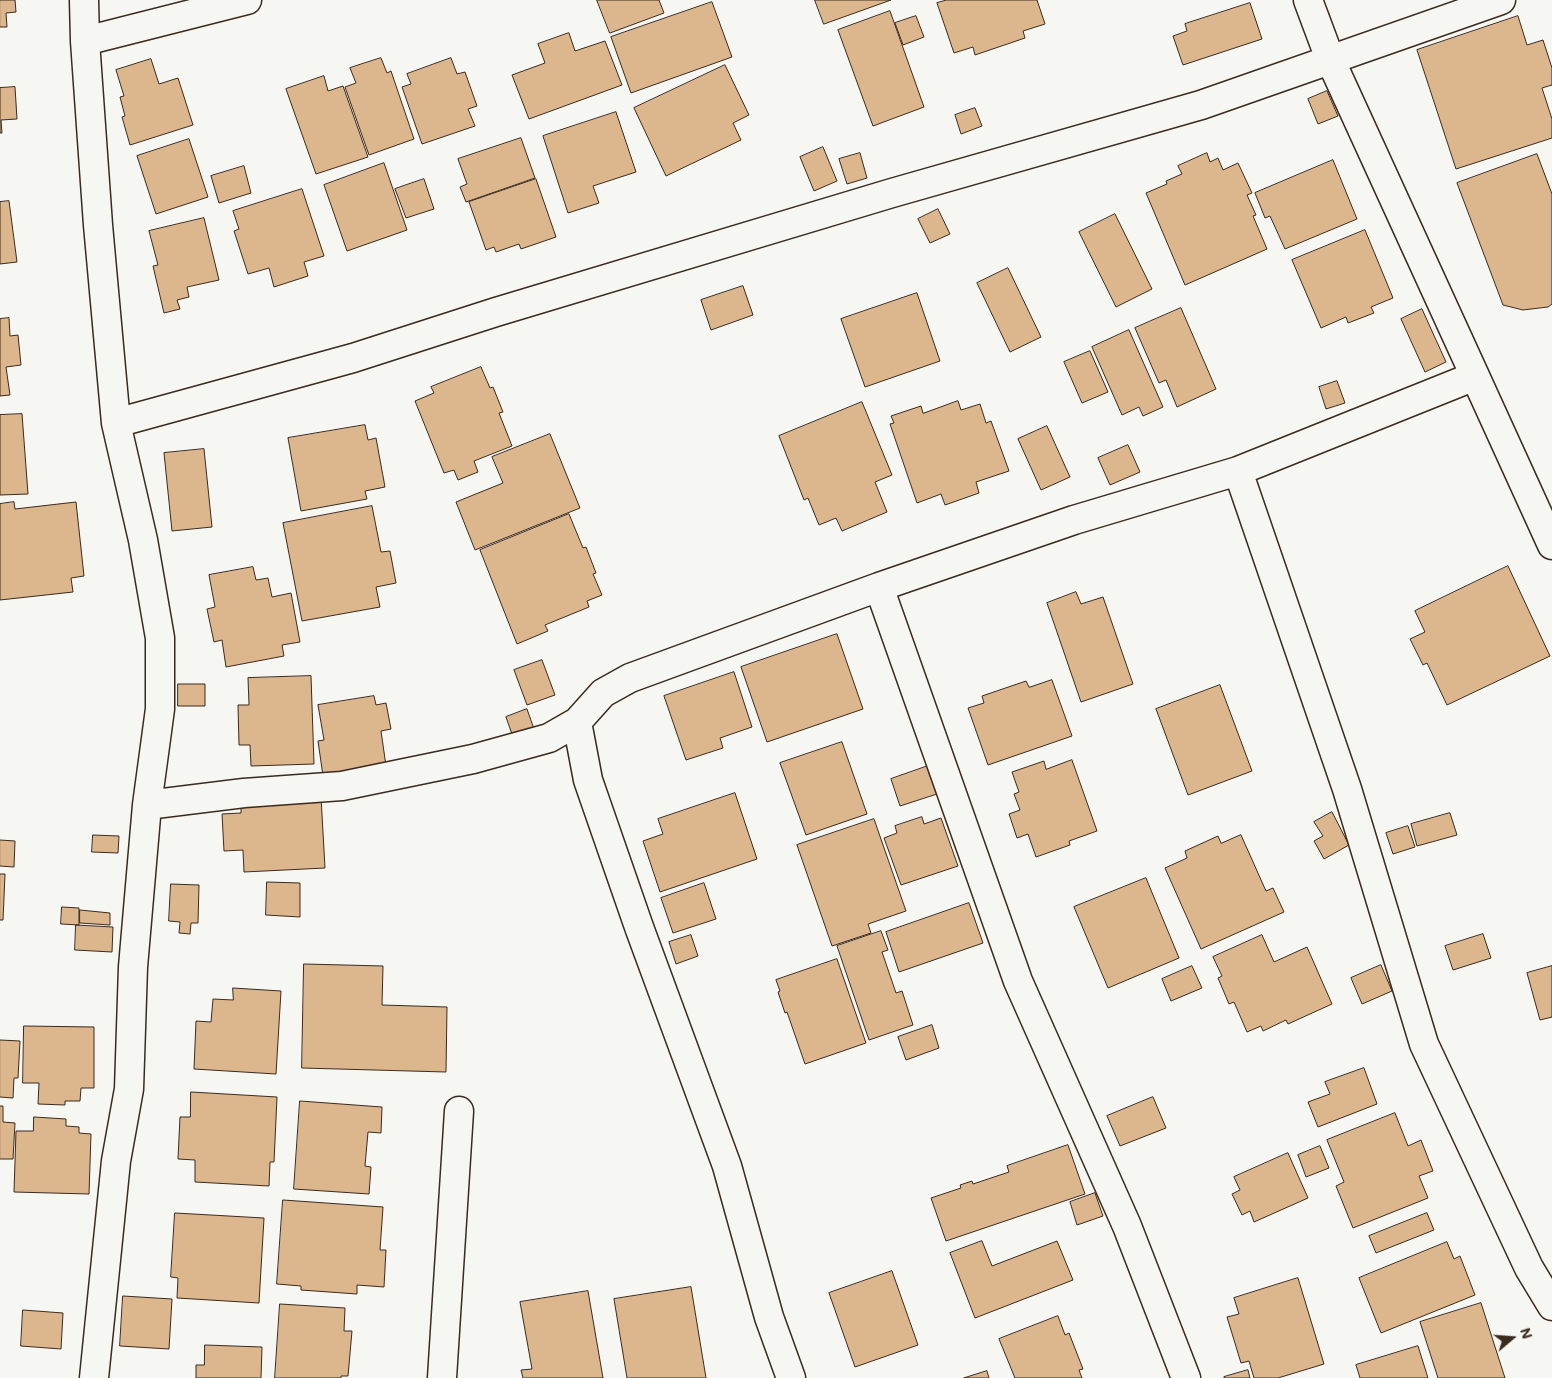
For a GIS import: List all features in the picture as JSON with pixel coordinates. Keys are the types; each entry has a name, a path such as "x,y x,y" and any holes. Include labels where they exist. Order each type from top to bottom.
{"street":[{"path":"84,0 85,41 98,225 116,423 143,540 160,638 160,709 147,805 133,967 129,1089 116,1161 94,1378"},
{"path":"85,41 247,0"},
{"path":"1308,0 1330,59 1552,545"},
{"path":"116,423 353,358 496,312 892,193 1201,105 1501,0"},
{"path":"147,805 244,793 342,786 473,759 549,738 577,722 603,693 630,678 880,587 1074,520 1238,471 1475,376"},
{"path":"1238,471 1347,789 1424,1044 1529,1268 1552,1306"},
{"path":"880,587 1018,981 1127,1226 1186,1378"},
{"path":"577,722 588,780 727,1166 768,1317 791,1378"},
{"path":"442,1378 459,1111"}],"building":[{"path":"0,0 15,0 16,12 6,13 7,27 0,27"},
{"path":"597,0 659,0 664,13 610,33"},
{"path":"815,0 891,0 824,24"},
{"path":"947,0 1037,0 1045,24 1023,31 1025,38 975,55 973,47 954,53 937,3"},
{"path":"712,2 732,57 631,93 611,37"},
{"path":"1250,3 1262,39 1183,65 1173,36 1187,31 1185,24"},
{"path":"890,11 924,107 873,126 838,30"},
{"path":"916,16 924,37 903,45 895,23"},
{"path":"1518,16 1527,45 1543,40 1552,68 1552,85 1542,88 1552,119 1552,138 1456,169 1417,50"},
{"path":"569,33 575,51 605,41 622,85 529,119 512,75 545,63 538,44"},
{"path":"381,58 387,73 391,71 414,139 369,155 345,87 356,83 350,68"},
{"path":"451,58 457,74 465,72 477,106 468,109 475,126 422,144 402,87 411,84 407,74"},
{"path":"151,59 159,84 178,78 193,125 130,145 122,117 125,116 120,97 124,96 116,70"},
{"path":"725,65 749,115 733,123 741,140 666,176 634,108"},
{"path":"324,76 328,91 343,86 368,157 316,174 286,89"},
{"path":"15,87 17,119 1,120 2,133 0,133 0,88"},
{"path":"1327,91 1338,116 1318,124 1308,99"},
{"path":"975,108 982,126 961,134 955,115"},
{"path":"616,112 636,172 593,186 599,203 568,213 543,136"},
{"path":"521,138 535,178 466,202 460,187 467,184 458,159"},
{"path":"189,139 208,197 156,214 137,156"},
{"path":"823,147 837,181 814,191 800,157"},
{"path":"860,153 867,178 847,184 839,159"},
{"path":"1207,153 1210,162 1218,158 1223,170 1238,163 1252,193 1247,195 1256,215 1253,216 1267,249 1185,285 1146,193 1167,184 1166,181 1182,174 1178,166"},
{"path":"1537,154 1552,194 1552,304 1548,307 1523,310 1503,305 1457,183"},
{"path":"1333,160 1357,219 1285,249 1270,216 1265,218 1255,193"},
{"path":"384,163 407,230 347,251 324,185"},
{"path":"244,166 251,193 219,203 211,176"},
{"path":"424,179 434,209 406,218 395,189"},
{"path":"536,179 556,237 521,249 519,244 496,252 494,247 486,250 469,202"},
{"path":"302,189 324,256 304,262 308,276 274,287 269,268 248,274 234,231 239,229 233,211"},
{"path":"9,201 17,262 0,264 0,202"},
{"path":"938,209 950,234 930,243 918,219"},
{"path":"1115,214 1152,289 1116,307 1079,232"},
{"path":"204,218 219,280 187,287 189,297 177,300 180,309 164,313 153,266 158,265 149,231"},
{"path":"1365,230 1393,298 1371,307 1374,313 1348,323 1346,317 1321,328 1292,260"},
{"path":"1008,268 1041,337 1010,352 977,283"},
{"path":"743,286 753,315 711,330 701,300"},
{"path":"917,293 940,361 865,387 841,319"},
{"path":"1181,308 1216,389 1177,407 1166,380 1159,383 1135,328"},
{"path":"1422,309 1446,362 1425,372 1401,319"},
{"path":"9,318 10,336 18,335 21,365 6,367 10,395 0,396 0,319"},
{"path":"1129,330 1163,407 1143,416 1139,407 1122,415 1092,347"},
{"path":"1090,351 1108,392 1082,403 1064,362"},
{"path":"481,367 490,388 493,387 503,412 499,413 512,446 474,461 478,472 458,480 454,470 444,473 415,401 434,393 431,387"},
{"path":"1337,381 1345,403 1326,409 1319,387"},
{"path":"958,401 961,410 980,404 986,423 991,421 1009,471 976,482 979,493 945,505 941,494 917,503 890,424 894,423 891,416 921,406 923,413"},
{"path":"862,402 892,475 875,482 887,512 842,531 836,518 819,525 808,498 804,500 779,436"},
{"path":"22,414 28,494 0,495 0,415"},
{"path":"365,425 368,440 376,438 385,487 365,491 367,499 301,511 288,438"},
{"path":"1047,426 1070,477 1041,490 1018,439"},
{"path":"550,434 580,508 475,550 456,502 503,483 492,457"},
{"path":"1128,445 1140,472 1110,485 1098,458"},
{"path":"204,449 212,527 172,531 164,453"},
{"path":"14,502 15,509 76,502 84,576 71,578 73,592 0,600 0,504"},
{"path":"372,506 381,552 390,551 396,583 376,587 380,607 302,621 283,523"},
{"path":"569,514 583,548 586,547 596,573 593,574 602,595 587,601 589,607 545,625 548,631 517,644 480,550"},
{"path":"1508,566 1550,656 1447,705 1427,663 1423,665 1410,639 1425,632 1415,611"},
{"path":"253,567 256,580 268,578 272,597 291,593 300,642 282,645 284,656 226,667 222,640 214,642 207,609 215,607 209,575"},
{"path":"1076,592 1081,604 1103,597 1133,684 1081,702 1047,603"},
{"path":"837,634 863,709 767,742 741,667"},
{"path":"542,660 555,695 527,705 514,670"},
{"path":"734,672 752,727 720,738 723,748 686,760 664,696"},
{"path":"311,676 314,764 251,766 250,745 239,745 238,705 249,705 248,678"},
{"path":"1052,680 1072,736 988,765 968,708 984,703 982,696 1026,681 1029,687"},
{"path":"178,684 205,684 205,706 178,706"},
{"path":"1220,685 1252,771 1188,795 1156,709"},
{"path":"374,696 376,705 386,703 391,729 381,731 386,766 323,776 318,741 324,740 318,705"},
{"path":"527,709 534,729 513,737 506,717"},
{"path":"842,742 867,814 806,835 780,763"},
{"path":"1072,760 1097,831 1069,841 1070,845 1036,857 1028,834 1017,838 1009,814 1020,810 1014,794 1019,792 1012,772 1044,761 1046,769"},
{"path":"928,766 937,794 900,806 891,779"},
{"path":"735,793 757,859 660,892 643,841 663,834 658,819"},
{"path":"321,797 325,868 244,872 243,850 224,851 222,814 241,813 241,800"},
{"path":"1332,812 1349,845 1324,859 1314,841 1323,836 1314,822"},
{"path":"1450,813 1457,835 1417,846 1411,824"},
{"path":"922,817 924,824 941,818 958,866 901,885 884,838 897,833 895,826"},
{"path":"874,819 906,911 868,924 871,933 832,946 797,845"},
{"path":"1408,826 1415,847 1393,854 1386,833"},
{"path":"93,835 119,836 118,853 92,852"},
{"path":"1241,835 1266,891 1273,888 1284,912 1201,949 1165,868 1187,858 1185,851 1218,836 1221,843"},
{"path":"0,840 15,841 14,867 0,866"},
{"path":"0,874 5,874 3,920 0,920"},
{"path":"1146,878 1179,958 1108,988 1074,907"},
{"path":"267,882 300,883 300,917 266,915"},
{"path":"704,883 716,919 673,933 661,898"},
{"path":"171,884 199,885 198,923 191,923 190,934 179,933 180,922 169,921"},
{"path":"969,903 983,943 899,972 886,932"},
{"path":"62,907 79,908 79,925 61,924"},
{"path":"80,910 110,913 110,925 80,923"},
{"path":"76,925 113,927 112,952 75,950"},
{"path":"881,931 888,950 882,952 896,993 902,991 913,1025 869,1040 837,946"},
{"path":"1483,934 1491,958 1453,970 1445,946"},
{"path":"691,935 698,956 676,964 669,942"},
{"path":"1262,935 1274,962 1307,947 1332,1004 1288,1024 1286,1020 1263,1031 1261,1026 1247,1032 1234,1002 1229,1004 1218,978 1222,976 1213,957"},
{"path":"837,959 866,1043 805,1064 787,1012 785,1013 776,980"},
{"path":"304,964 383,966 382,1005 447,1007 446,1072 302,1068"},
{"path":"1381,965 1392,991 1362,1004 1351,978"},
{"path":"1192,966 1202,988 1171,1001 1162,979"},
{"path":"1552,966 1552,1017 1540,1020 1527,973"},
{"path":"233,988 281,991 276,1074 194,1069 196,1021 211,1022 213,999 233,1000"},
{"path":"932,1025 939,1048 906,1060 898,1037"},
{"path":"24,1026 94,1027 94,1088 81,1088 80,1101 65,1101 65,1105 38,1104 39,1083 23,1083"},
{"path":"0,1040 20,1041 18,1078 14,1078 13,1098 0,1097"},
{"path":"1364,1068 1377,1104 1318,1127 1308,1102 1330,1094 1325,1082"},
{"path":"191,1092 277,1097 274,1162 270,1162 269,1186 195,1182 195,1160 178,1159 180,1117 190,1117"},
{"path":"1153,1097 1166,1128 1120,1146 1107,1116"},
{"path":"300,1101 382,1107 381,1133 368,1132 365,1166 371,1167 369,1194 294,1189"},
{"path":"0,1106 3,1106 3,1122 15,1123 13,1159 0,1159"},
{"path":"1395,1113 1408,1146 1421,1140 1433,1171 1419,1176 1428,1198 1353,1228 1336,1186 1344,1182 1327,1140"},
{"path":"34,1117 66,1119 66,1126 79,1127 79,1133 91,1134 89,1194 14,1192 16,1131 33,1131"},
{"path":"1068,1145 1085,1194 946,1241 931,1198 961,1188 960,1185 972,1181 973,1184 1009,1172 1007,1166"},
{"path":"1320,1146 1329,1168 1306,1177 1298,1155"},
{"path":"1288,1153 1308,1198 1254,1222 1250,1211 1242,1215 1232,1194 1240,1190 1234,1177"},
{"path":"1095,1193 1103,1216 1077,1225 1070,1202"},
{"path":"283,1200 383,1207 380,1250 386,1250 384,1287 357,1285 357,1294 301,1290 301,1286 277,1284"},
{"path":"175,1213 264,1218 259,1303 177,1298 178,1278 171,1277"},
{"path":"1427,1213 1434,1230 1376,1253 1369,1236"},
{"path":"982,1241 992,1266 1057,1241 1073,1280 975,1318 950,1253"},
{"path":"1447,1242 1454,1259 1460,1256 1475,1295 1381,1333 1359,1278"},
{"path":"892,1271 918,1345 855,1367 829,1293"},
{"path":"1298,1278 1324,1364 1278,1378 1254,1378 1249,1361 1241,1363 1227,1317 1239,1314 1234,1298"},
{"path":"691,1287 706,1378 627,1378 614,1299"},
{"path":"588,1291 603,1378 523,1378 521,1370 532,1369 520,1302"},
{"path":"123,1296 172,1299 169,1349 120,1346"},
{"path":"1481,1303 1505,1378 1438,1378 1420,1322"},
{"path":"280,1304 345,1308 344,1331 352,1331 348,1376 341,1376 341,1378 275,1378"},
{"path":"23,1310 63,1313 61,1349 21,1346"},
{"path":"1058,1316 1065,1335 1069,1333 1083,1369 1079,1370 1082,1378 1015,1378 999,1339"},
{"path":"205,1345 262,1347 261,1378 196,1378 196,1365 204,1365"},
{"path":"1418,1346 1428,1378 1360,1378 1356,1365"},
{"path":"1248,1370 1250,1378 1224,1378 1224,1377"},
{"path":"987,1371 989,1378 964,1378"}]}
